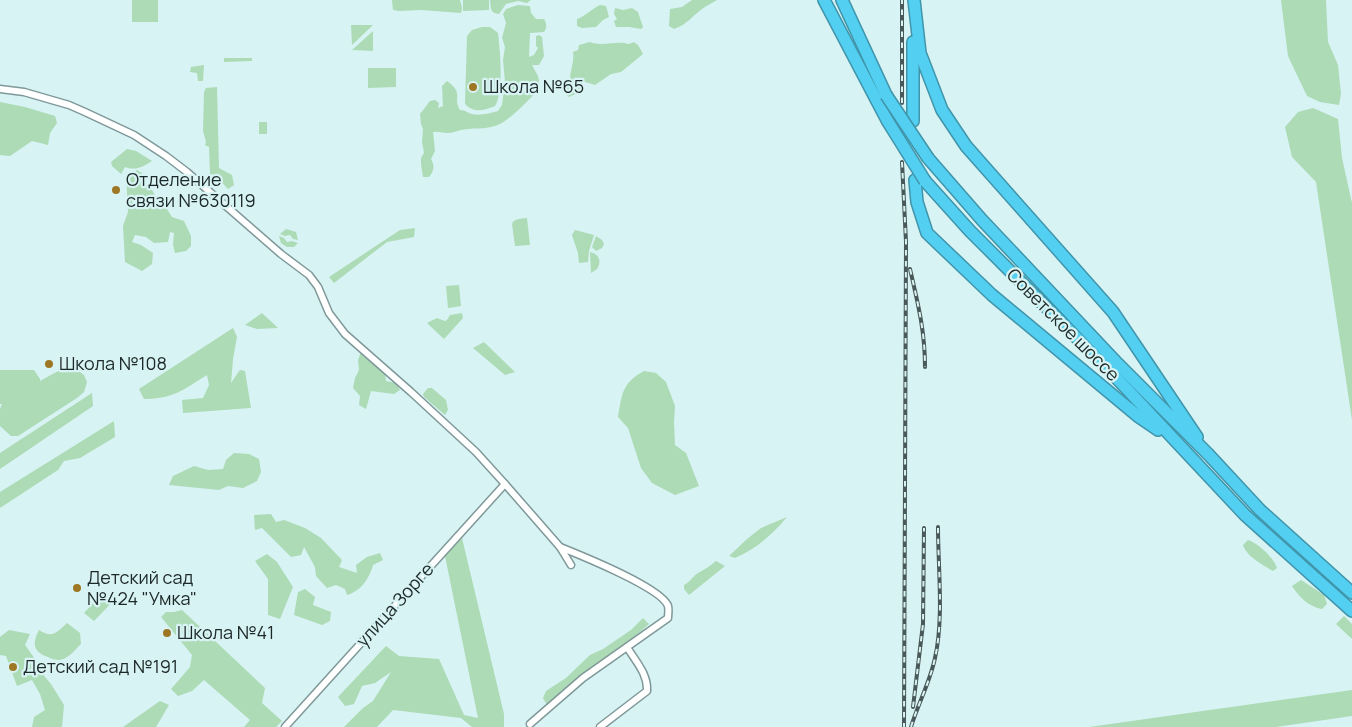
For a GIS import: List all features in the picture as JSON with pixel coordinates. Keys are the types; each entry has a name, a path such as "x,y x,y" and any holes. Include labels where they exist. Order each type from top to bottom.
{"highway":[{"name":"Советское шоссе","path":"824,0 920,181 1109,370 1251,520 1352,611"},
{"name":"Советское шоссе","path":"842,0 886,95 928,158 982,220 1111,357 1209,455 1260,510 1352,593"},
{"path":"913,0 913,121"},
{"path":"913,0 920,53 942,110 966,146 1113,312 1209,455"},
{"path":"920,181 917,202 927,233 992,295 1139,417 1176,442"},
{"path":"1251,520 1260,510"}],"street":[{"path":"0,89 24,92 69,105 134,135 186,172 231,212 309,275 318,287 330,313 345,334 412,392 476,452 560,548 571,566"},
{"name":"улица Зорге","path":"285,727 505,484"},
{"path":"530,724 583,678 668,618 668,607 652,591 593,560 560,548"},
{"path":"600,727 647,692 648,681 627,647"}],"green space":[{"path":"132,0 158,0 158,22 132,22"},
{"path":"392,0 460,0 462,8 461,13 421,10 399,11 393,10"},
{"path":"463,0 489,0 489,10 463,11"},
{"path":"490,0 531,0 527,3 518,1 506,4 499,14 492,12"},
{"path":"692,0 717,0 702,9 683,25 674,29 669,26 670,9 682,7"},
{"path":"1281,0 1326,0 1328,42 1338,65 1341,94 1339,105 1320,102 1307,96 1288,56"},
{"path":"518,5 530,6 531,13 536,19 544,19 546,23 544,32 530,33 529,57 534,55 538,48 536,46 536,36 542,37 544,56 539,65 532,65 538,76 540,88 517,111 497,125 450,133 433,132 435,151 431,159 433,164 432,173 429,177 423,177 421,158 424,153 422,142 423,129 420,114 430,101 435,100 439,103 438,108 443,106 442,86 447,81 456,89 460,110 472,114 482,114 498,111 502,105 505,82 503,60 505,47 502,38 506,23 503,14 506,9"},
{"path":"600,5 606,6 609,17 596,27 582,28 577,26 577,19"},
{"path":"615,8 623,10 632,8 638,12 643,27 641,29 616,27 614,21 617,19 614,14"},
{"path":"351,25 373,25 352,45"},
{"path":"490,27 498,33 500,91 495,106 475,110 465,104 467,36 472,30"},
{"path":"373,31 373,51 352,50"},
{"path":"590,42 629,44 634,42 643,54 621,72 611,74 595,85 582,81 571,82 573,52 578,50 579,45"},
{"path":"224,58 252,58 252,61 224,62"},
{"path":"204,65 203,81 198,81 197,73 190,72 191,67"},
{"path":"368,68 396,68 396,87 368,88"},
{"path":"564,83 575,84 580,87 580,92 569,97 559,89"},
{"path":"217,87 219,168 232,175 234,185 228,189 216,176 210,174 209,147 205,145 203,131 204,92 206,88"},
{"path":"0,102 55,116 57,123 50,133 48,145 32,141 10,156 0,155"},
{"path":"1313,108 1338,119 1342,158 1352,203 1352,420 1316,182 1292,157 1285,127 1298,112"},
{"path":"259,122 267,122 267,134 259,134"},
{"path":"127,149 136,151 152,161 139,168 125,167 121,174 112,166 111,162"},
{"path":"137,170 142,173 145,184 152,190 158,201 163,203 172,217 184,221 191,236 191,246 186,251 175,253 173,245 174,233 170,232 168,242 154,243 146,237 135,235 132,242 141,245 153,253 152,264 142,271 125,262 123,226 128,212 126,173 132,173"},
{"path":"527,218 530,245 515,246 512,224 516,220"},
{"path":"415,228 414,237 387,242 334,283 329,277 400,230"},
{"path":"286,229 296,232 298,240 293,239 290,235 280,234"},
{"path":"575,230 594,235 588,262 579,263 572,235"},
{"path":"279,236 287,242 298,243 294,247 287,247 281,243"},
{"path":"596,236 604,244 602,248 596,251 592,247"},
{"path":"590,252 596,254 599,261 597,269 591,273"},
{"path":"459,285 461,306 448,308 446,286"},
{"path":"262,313 278,328 257,329 245,325"},
{"path":"462,313 463,318 444,339 427,323 437,318 445,321 450,315"},
{"path":"233,328 237,337 231,383 240,370 245,371 251,408 183,413 182,400 203,398 209,385 207,375 170,395 154,399 144,399 139,389"},
{"path":"484,342 515,372 505,375 473,348"},
{"path":"361,352 385,372 386,381 396,383 400,390 394,394 371,391 366,409 359,405 360,396 353,388 359,370 358,360"},
{"path":"73,367 84,375 87,382 84,392 77,398 18,436 11,436 0,426 0,409 2,404 0,404 0,370 34,370 40,381 60,370"},
{"path":"644,371 656,373 666,382 675,406 675,445 686,453 699,486 675,495 652,483 641,468 628,428 618,417 624,390 631,380"},
{"path":"428,388 432,388 446,400 448,410 445,415 424,397 423,394"},
{"path":"92,393 93,406 0,469 0,453"},
{"path":"114,421 115,437 80,458 64,461 58,470 0,508 0,492"},
{"path":"234,453 249,454 259,459 261,472 257,481 243,488 228,486 219,490 169,485 173,476 194,466 208,470 223,469 226,460"},
{"path":"271,514 276,522 284,520 305,528 321,538 342,560 339,567 357,573 356,565 367,557 380,553 383,560 373,565 364,584 352,593 347,595 345,589 336,585 327,588 316,576 315,567 304,547 301,555 291,557 262,528 255,530 254,515"},
{"path":"787,517 757,546 735,558 729,556 761,528"},
{"path":"462,538 504,714 504,727 472,727 461,718 393,710 377,727 344,727 373,701 391,672 375,683 362,686 354,704 345,706 338,697 386,646 399,656 439,659 464,715 478,718 445,556"},
{"path":"1248,540 1265,551 1277,568 1273,571 1251,556 1243,545"},
{"path":"267,554 277,562 293,587 280,619 268,615 268,579 255,561"},
{"path":"716,561 725,566 689,595 684,589 684,585"},
{"path":"1301,580 1324,595 1327,604 1322,609 1309,604 1301,598 1292,586"},
{"path":"305,589 315,597 313,605 331,612 330,621 322,625 294,615 298,592"},
{"path":"118,596 94,621 84,613 97,599"},
{"path":"182,610 265,688 262,703 282,721 276,727 244,727 250,720 204,680 192,691 178,696 171,689 190,667 192,655 161,617 166,612"},
{"path":"1344,616 1352,624 1352,639 1336,624"},
{"path":"643,618 649,624 619,651 548,707 543,698 546,691 566,678 590,655 603,649 631,630"},
{"path":"67,623 80,633 81,644 74,651 59,660 43,655 37,650 35,639 39,630 51,634 57,632"},
{"path":"9,630 30,634 25,645 35,659 40,671 64,705 62,727 32,727 34,717 45,710 40,694 32,680 17,686 6,656 0,655 0,637"},
{"path":"1352,690 1352,716 1276,727 1089,727"},
{"path":"160,701 169,705 156,727 123,727"}],"railway":[{"path":"902,0 902,103"},
{"path":"902,162 906,242 904,727"},
{"path":"910,269 922,329 925,367"},
{"path":"911,727 930,676 938,643 940,610 938,527"},
{"path":"913,707 923,624 924,528"}],"place":[{"name":"Школа №65","path":"473,87"},
{"name":"Отделение связи №630119","path":"116,190"},
{"name":"Школа №108","path":"49,364"},
{"name":"Детский сад №424 \"Умка\"","path":"77,588"},
{"name":"Школа №41","path":"167,633"},
{"name":"Детский сад №191","path":"13,667"}]}
